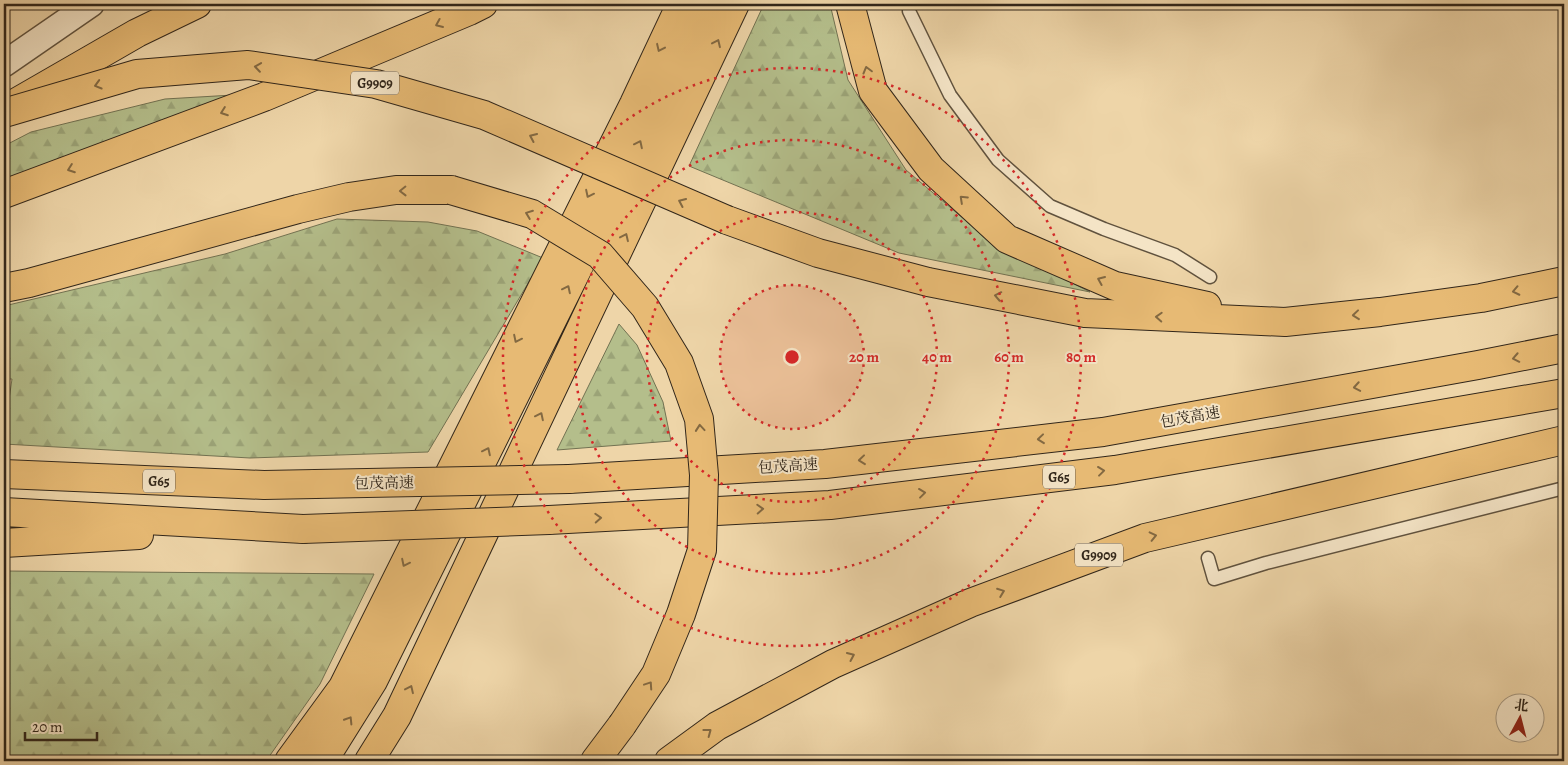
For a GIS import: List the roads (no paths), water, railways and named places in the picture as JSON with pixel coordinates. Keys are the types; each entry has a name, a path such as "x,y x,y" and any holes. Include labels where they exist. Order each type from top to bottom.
{"highway":[{"path":"4,112 136,33 197,4"},
{"path":"4,194 264,97 469,12 483,4"},
{"path":"289,761 343,687 630,112 681,4"},
{"path":"323,761 373,681 708,4"},
{"path":"369,761 397,716 735,4"},
{"path":"850,4 873,90 931,169 1007,240 1115,286 1285,322"},
{"name":"G9909","path":"4,112 137,74 248,65 366,82 484,115 727,220 818,254 909,278 1085,313 1285,322 1380,312 1471,299 1564,281"},
{"path":"4,288 349,197 396,190 451,190 532,214 600,255 644,306 679,363 699,420 704,475 702,550 681,614 656,674 595,761"},
{"name":"包茂高速","path":"4,474 264,485 569,480 825,464 1103,432 1564,348"},
{"name":"G65","path":"4,512 303,529 550,520 830,505 1105,471 1564,393"},
{"name":"G9909","path":"669,761 717,726 833,664 970,603 1145,538 1564,440"},
{"path":"4,543 265,527"}],"street":[{"path":"4,64 91,4"}],"lane":[{"path":"910,4 909,11 950,96 998,160 1050,206 1104,229 1175,255 1210,277"},
{"path":"1208,558 1214,579 1266,563 1564,488"}]}
